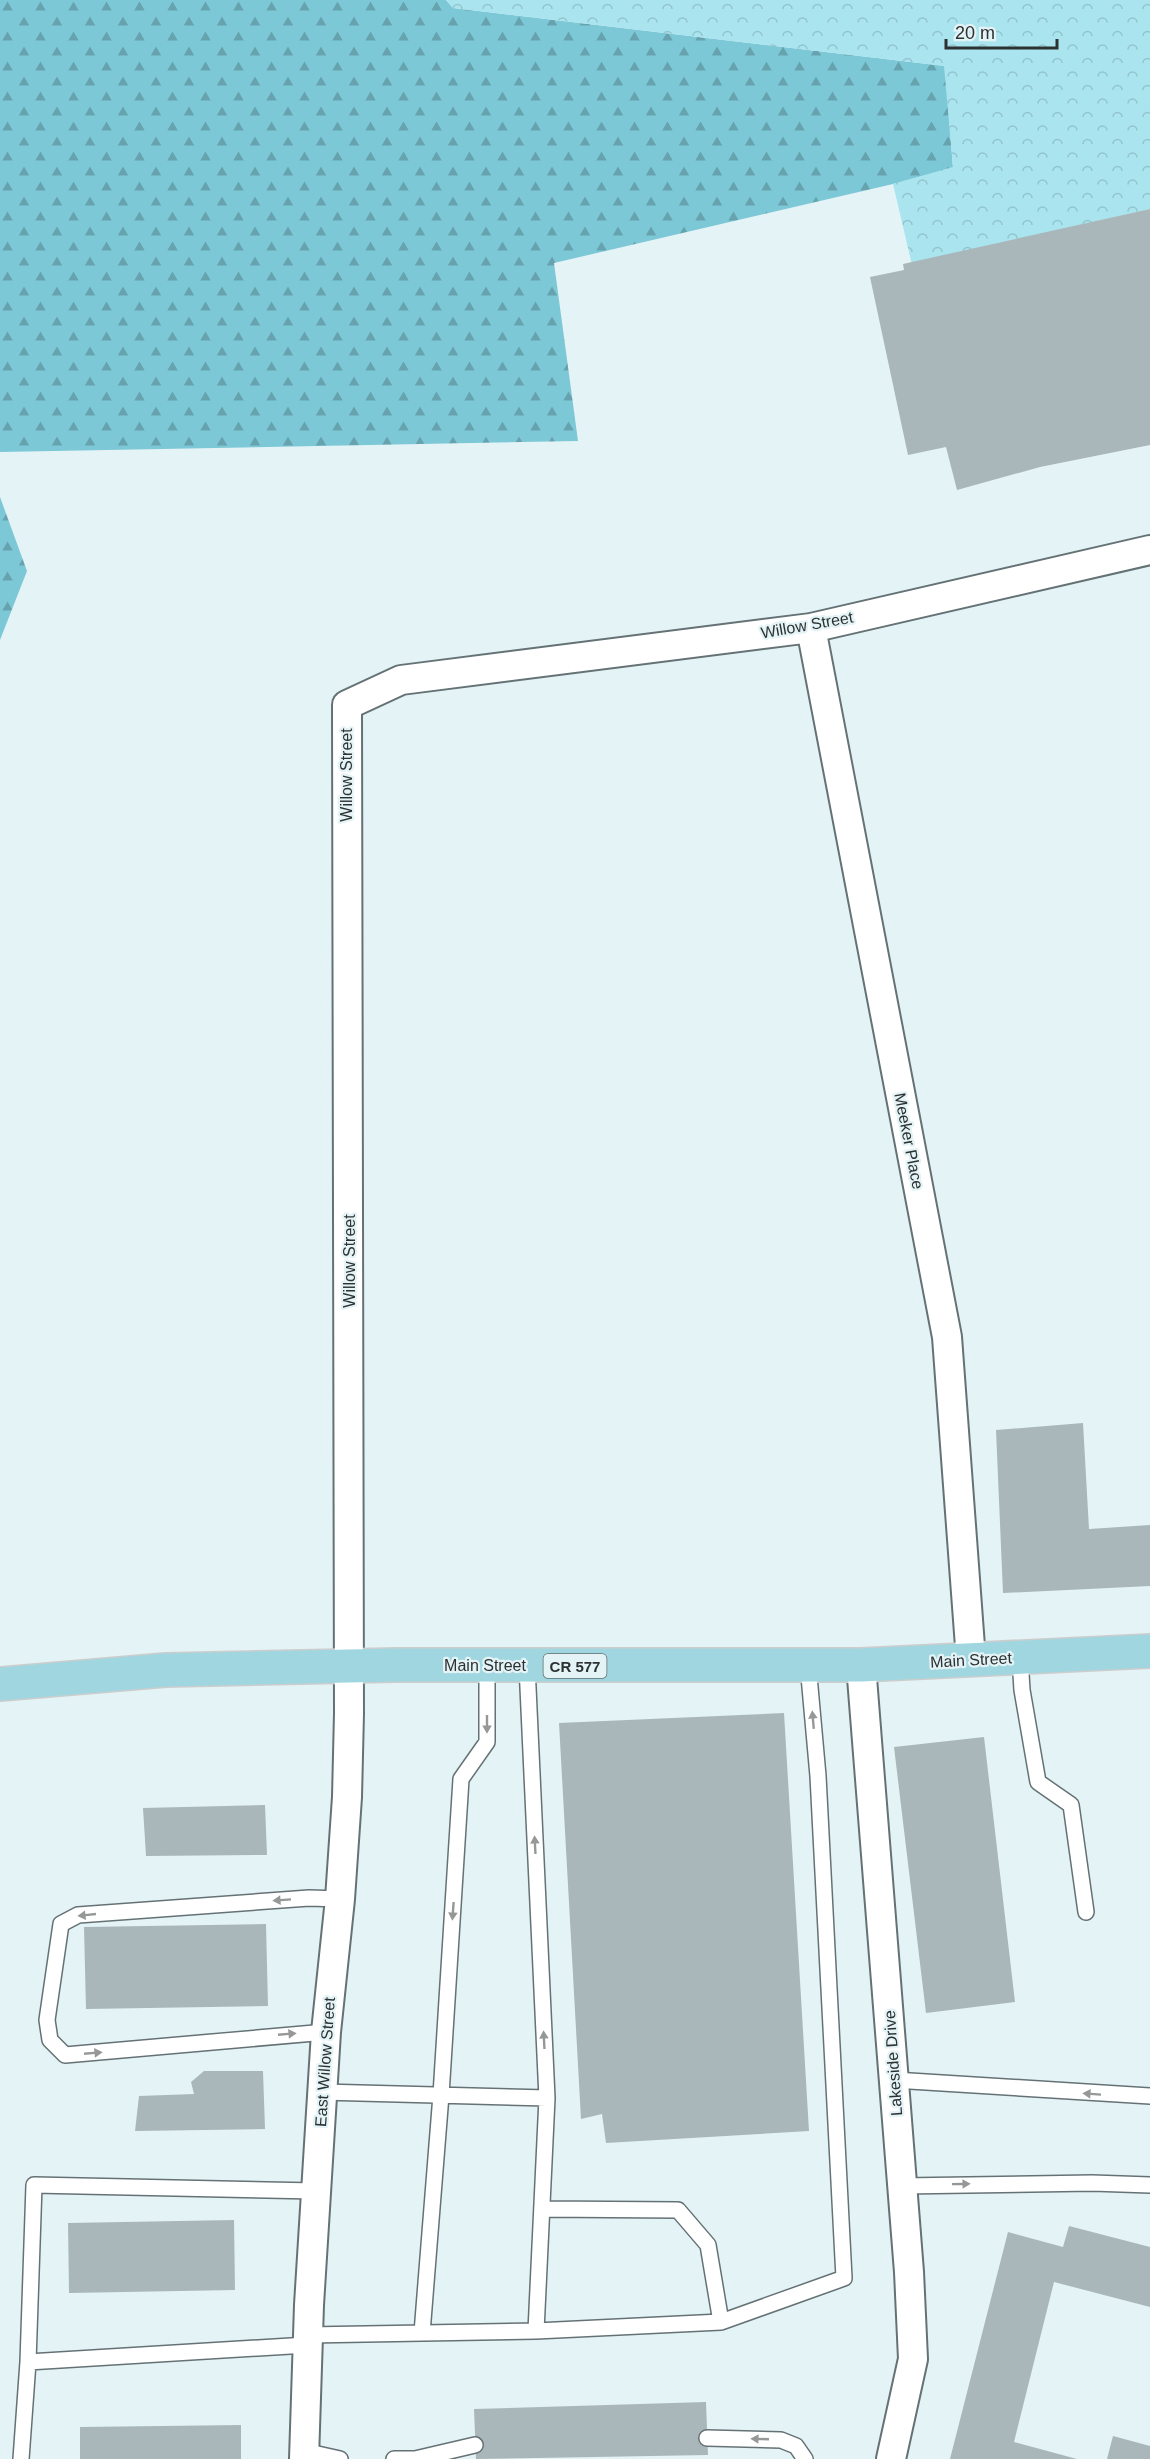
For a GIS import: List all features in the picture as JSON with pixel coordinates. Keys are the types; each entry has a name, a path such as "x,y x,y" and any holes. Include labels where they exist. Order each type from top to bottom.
{"main road":[{"name":"Main Street","path":"0,1684 166,1670 350,1666 861,1665 1150,1652"}],"street":[{"name":"Willow Street","path":"350,1666 347,705 401,680 811,628 1150,550"},
{"name":"Meeker Place","path":"811,628 947,1337 971,1660"},
{"name":"Lakeside Drive","path":"861,1665 902,2186 913,2359 891,2459"},
{"name":"East Willow Street","path":"304,2455 307,2340 322,2092 347,1797 350,1666"}],"lane":[{"path":"1020,1658 1022,1690 1038,1782 1071,1805 1086,1912"},
{"path":"28,2362 422,2332 536,2331 722,2322 844,2278 818,1776 808,1665"},
{"path":"422,2332 441,2096 461,1779 487,1742 487,1666"},
{"path":"527,1666 547,2098 536,2331"},
{"path":"327,2032 64,2055 50,2040 47,2020 61,1924 78,1915 309,1898 340,1899"},
{"path":"894,2080 1150,2096"},
{"path":"322,2092 547,2098"},
{"path":"902,2186 1080,2183 1150,2185"},
{"path":"21,2459 28,2362 34,2185 316,2191"},
{"path":"542,2209 678,2210 708,2245 722,2322"},
{"path":"707,2438 781,2440 796,2446 805,2459"},
{"path":"394,2459 415,2459 475,2445"},
{"path":"304,2455 340,2459"}],"green space":[{"path":"0,0 446,0 453,8 945,66 953,168 554,263 578,441 0,452"},
{"path":"446,0 1150,0 1150,209 912,265 893,184 953,167 944,66 453,8"},
{"path":"0,497 27,571 0,640"}],"building":[{"path":"1150,209 1150,445 1040,467 957,490 946,447 908,455 870,277 904,270 903,264"},
{"path":"1083,1423 1089,1529 1150,1525 1150,1586 1003,1593 996,1430"},
{"path":"784,1713 809,2131 606,2143 602,2114 581,2119 559,1723"},
{"path":"984,1737 1015,2002 926,2013 894,1747"},
{"path":"265,1805 267,1855 146,1856 143,1808"},
{"path":"266,1924 268,2006 86,2009 84,1927"},
{"path":"204,2071 263,2071 265,2129 135,2131 139,2096 194,2094 191,2082"},
{"path":"234,2220 235,2290 69,2293 68,2223"},
{"path":"1069,2226 1150,2247 1150,2307 1054,2282 1014,2442 1077,2459 950,2459 1008,2232 1063,2247"},
{"path":"706,2402 708,2455 476,2459 474,2409"},
{"path":"241,2425 241,2459 80,2459 80,2427"},
{"path":"1113,2436 1150,2446 1150,2459 1107,2459"}]}
